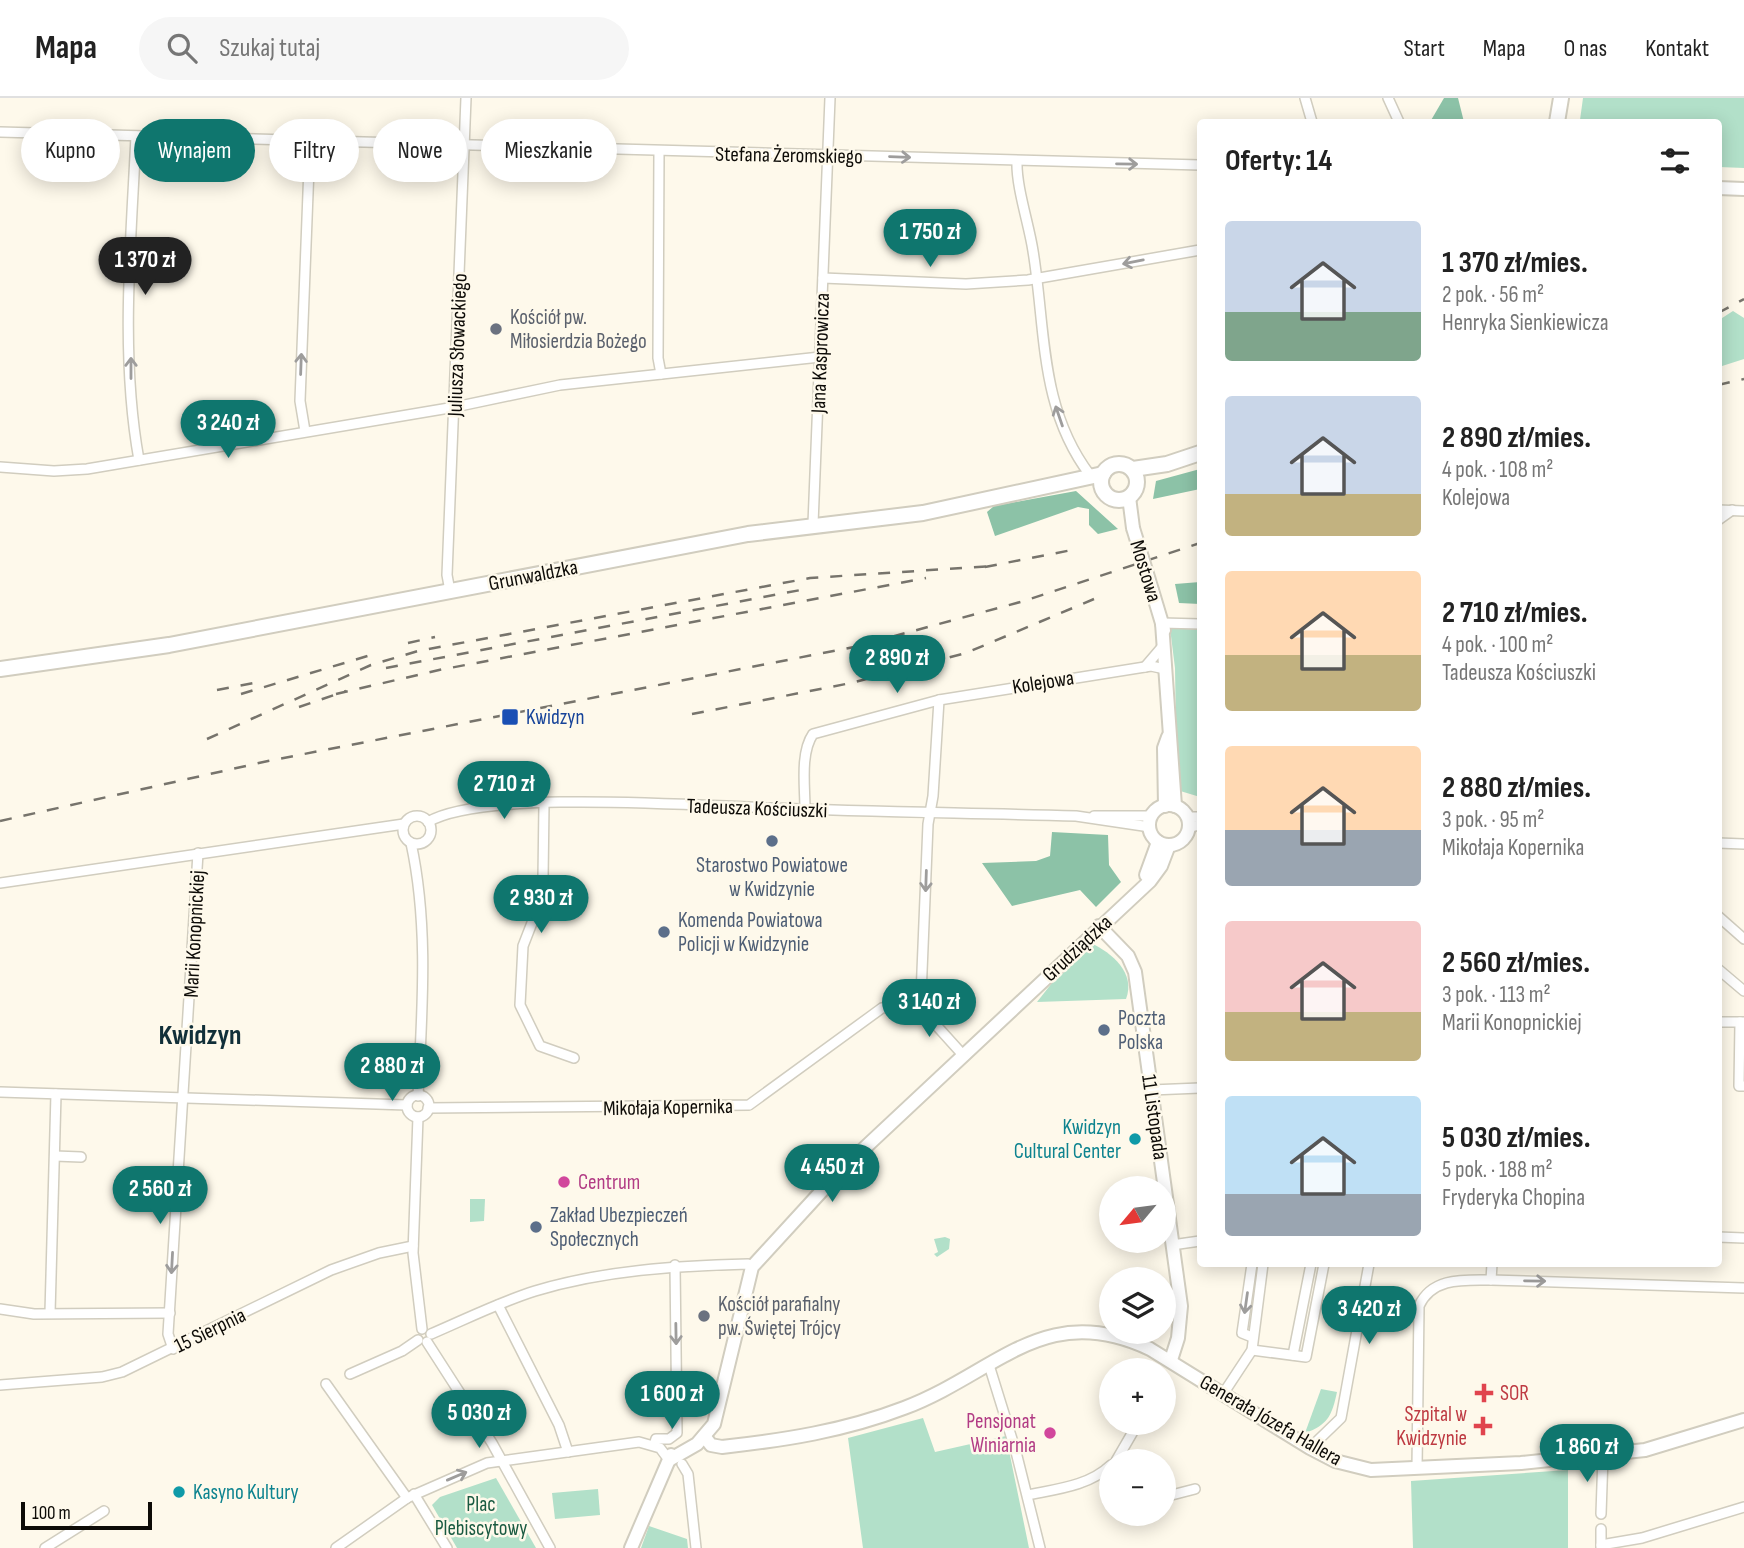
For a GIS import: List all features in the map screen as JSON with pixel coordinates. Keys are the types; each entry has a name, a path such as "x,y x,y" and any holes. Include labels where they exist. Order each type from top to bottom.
{"main road":[{"path":"1558,119 1561,98"},
{"path":"1135,475 1120,463 1113,464 1098,479 1109,497 1124,498 1135,475 1197,454"},
{"name":"Grunwaldzka","path":"0,669 169,645 813,524 923,513 1098,479"}],"street":[{"name":"Juliusza Słowackiego","path":"465,119 466,98"},
{"name":"Jana Kasprowicza","path":"813,524 830,155 830,98"},
{"path":"1306,98 1311,119"},
{"path":"1388,98 1398,119"},
{"name":"Stefana Żeromskiego","path":"0,132 134,136"},
{"name":"Stefana Żeromskiego","path":"467,145 1197,166"},
{"path":"659,152 658,358 661,374"},
{"path":"1017,161 1038,279 1041,343 1048,380 1071,448 1098,479"},
{"path":"134,179 130,264 131,388 132,417 139,460"},
{"path":"304,431 300,401 308,182"},
{"name":"Juliusza Słowackiego","path":"450,591 447,575 463,182"},
{"path":"1722,188 1744,189"},
{"path":"823,278 966,284 1038,279 1197,251"},
{"path":"0,467 54,471 139,460 455,407 560,385 820,357"},
{"name":"Mostowa","path":"1124,498 1168,645 1169,660 1166,669"},
{"path":"1722,510 1744,511"},
{"path":"1722,518 1734,510"},
{"path":"1162,623 1197,624"},
{"name":"Mostowa","path":"1162,623 1168,737 1164,748 1170,806"},
{"path":"1145,667 1163,646"},
{"name":"Kolejowa","path":"805,809 806,758 808,741 813,734 939,700 1145,667 1166,669"},
{"path":"939,700 930,813 921,996 917,1004 963,1055"},
{"path":"544,804 543,878 537,911 523,946 520,1005 540,1046 574,1058"},
{"name":"Tadeusza Kościuszki","path":"428,822 453,811 544,804 1088,817 1106,814 1150,822"},
{"path":"1170,806 1195,822 1180,842 1164,843 1150,822 1170,806"},
{"path":"0,883 404,824 413,816 428,822 430,834 423,843 418,876"},
{"path":"404,824 404,835"},
{"path":"375,828 404,835 411,843 418,876 424,966 418,1096"},
{"path":"411,843 423,843"},
{"name":"Grudziądzka","path":"704,1437 714,1424 752,1267 840,1171 1156,873 1164,843"},
{"path":"1722,843 1744,844"},
{"name":"Marii Konopnickiej","path":"173,1349 168,1334 198,853"},
{"path":"1722,920 1744,939"},
{"name":"11 Listopada","path":"1100,926 1133,964 1163,1176"},
{"path":"1722,972 1744,991"},
{"name":"Mikołaja Kopernika","path":"428,1108 749,1105 882,1008 917,1004"},
{"path":"1722,1022 1742,1022 1742,1086"},
{"path":"1151,1090 1197,1088"},
{"path":"0,1093 407,1105"},
{"path":"50,1314 56,1094"},
{"path":"418,1096 426,1100 428,1108 425,1115 418,1117 409,1114 407,1105 411,1098 418,1096"},
{"path":"418,1117 413,1246 425,1339 502,1461 550,1548"},
{"path":"55,1156 80,1157"},
{"path":"1722,1237 1744,1238"},
{"path":"1176,1244 1197,1241"},
{"name":"15 Sierpnia","path":"0,1385 108,1376 173,1349 331,1270 379,1253 413,1246"},
{"name":"11 Listopada","path":"1172,1358 1181,1323 1173,1253"},
{"path":"350,1374 498,1305 536,1291 675,1265 748,1264 752,1267"},
{"path":"654,1445 656,1439 668,1439 677,1433 675,1265"},
{"path":"1252,1267 1242,1332 1252,1337"},
{"path":"1223,1394 1252,1350 1263,1267"},
{"path":"1293,1355 1310,1267"},
{"path":"1252,1350 1306,1357 1323,1267"},
{"path":"1310,1448 1315,1440 1340,1421 1369,1267"},
{"path":"1491,1280 1492,1267"},
{"path":"1417,1468 1418,1316 1423,1297 1446,1282 1491,1280 1744,1288"},
{"path":"498,1305 559,1426 568,1452"},
{"path":"0,1309 50,1314 113,1315 129,1311 170,1313"},
{"name":"Generała Józefa Hallera","path":"704,1437 711,1445 722,1447 839,1430 923,1400 1050,1335 1092,1330 1129,1340 1167,1358"},
{"name":"Generała Józefa Hallera","path":"1176,1363 1310,1448 1350,1466 1382,1470 1603,1457 1645,1450 1744,1420"},
{"path":"989,1365 1028,1495 1040,1548"},
{"path":"326,1384 447,1548"},
{"path":"631,1548 675,1462 704,1437"},
{"path":"336,1548 411,1496 487,1463 639,1442 660,1448 688,1474 696,1548"},
{"path":"1601,1514 1603,1457"},
{"path":"1028,1495 1082,1483 1099,1473"},
{"path":"1176,1494 1195,1489"},
{"path":"1601,1529 1601,1546 1642,1538 1744,1507"},
{"path":"45,1548 104,1511"}],"green space":[{"path":"1444,98 1458,98 1463,119 1432,119"},
{"path":"1583,98 1744,98 1744,168 1722,167 1722,119 1580,119"},
{"path":"1733,311 1744,318 1744,359 1722,366 1722,318"},
{"path":"1197,470 1197,490 1153,499 1156,481"},
{"path":"1076,491 1118,529 1098,534 1089,525 1089,509 1078,507 995,536 987,512 994,506"},
{"path":"1197,582 1197,604 1179,603 1175,584"},
{"path":"1170,628 1197,630 1197,796 1177,790 1175,668"},
{"path":"1052,832 1108,835 1109,865 1121,882 1096,907 1080,890 1012,906 982,863 1036,861 1050,856"},
{"path":"1091,943 1107,952 1125,972 1128,981 1126,999 1037,1002 1063,969"},
{"path":"470,1199 485,1199 484,1221 470,1222"},
{"path":"934,1239 950,1239 949,1249 937,1257 934,1254 938,1252"},
{"path":"1321,1389 1337,1392 1333,1407 1324,1423 1305,1433"},
{"path":"923,1418 935,1452 1006,1436 1029,1548 863,1548 848,1438"},
{"path":"1568,1470 1568,1548 1413,1548 1411,1481"},
{"name":"Plac Plebiscytowy","path":"496,1478 536,1548 457,1548 432,1505 440,1497"},
{"path":"598,1489 600,1515 555,1519 552,1493"},
{"path":"649,1526 687,1539 688,1548 641,1548"}],"railway":[{"path":"1722,311 1744,299"},
{"path":"1722,384 1744,379"},
{"path":"0,821 268,761 854,647 1024,601 1197,544"},
{"path":"985,567 1077,549"},
{"path":"207,739 371,665 418,651 810,578 992,566"},
{"path":"336,694 439,670 926,578"},
{"path":"386,668 806,589"},
{"path":"692,714 851,683 966,653 1094,599"},
{"path":"408,643 435,637"},
{"path":"241,694 371,655"},
{"path":"217,690 254,683"},
{"path":"299,707 346,691"}],"place":[{"name":"Kościół pw. Miłosierdzia Bożego","path":"496,329"},
{"name":"Kwidzyn","path":"510,717"},
{"name":"Starostwo Powiatowe w Kwidzynie","path":"772,841"},
{"name":"Komenda Powiatowa Policji w Kwidzynie","path":"664,932"},
{"name":"Poczta Polska","path":"1104,1030"},
{"name":"Kwidzyn Cultural Center","path":"1135,1139"},
{"name":"Centrum","path":"564,1182"},
{"name":"Zakład Ubezpieczeń Społecznych","path":"536,1227"},
{"name":"Kościół parafialny pw. Świętej Trójcy","path":"704,1316"},
{"name":"SOR","path":"1484,1393"},
{"name":"Szpital w Kwidzynie","path":"1483,1426"},
{"name":"Pensjonat Winiarnia","path":"1050,1433"},
{"name":"Kasyno Kultury","path":"179,1492"}],"district":[{"name":"Kwidzyn","path":"200,1034"}]}
